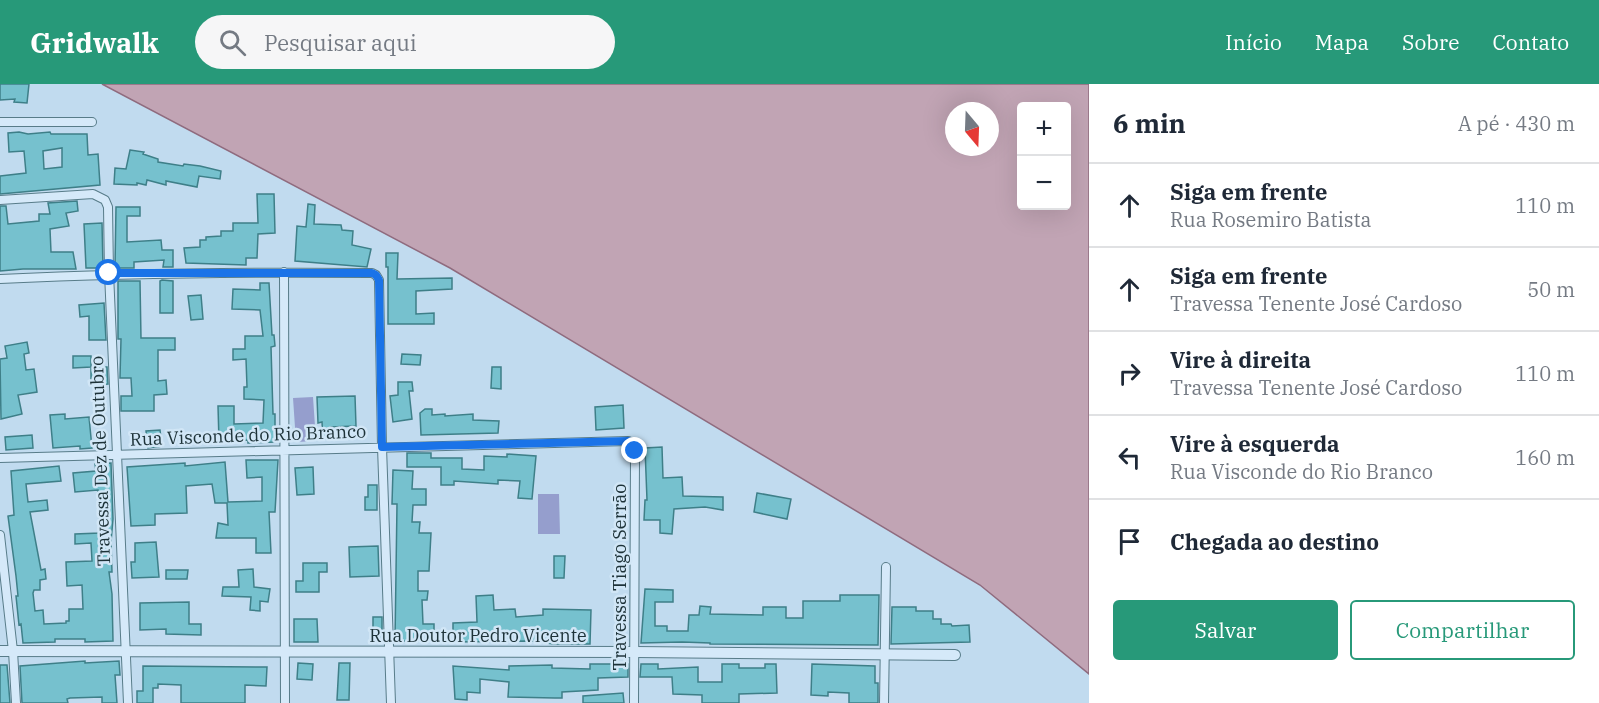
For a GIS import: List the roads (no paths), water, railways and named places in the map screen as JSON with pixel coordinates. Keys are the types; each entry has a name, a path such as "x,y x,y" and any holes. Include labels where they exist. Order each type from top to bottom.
{"street":[{"path":"0,122 92,122"},
{"name":"Travessa Dez de Outubro","path":"0,200 93,194 105,200 110,217 109,273 128,703"},
{"path":"284,272 285,703"},
{"path":"0,279 109,273 284,272 372,273 376,275 379,280 391,703"},
{"name":"Rua Visconde do Rio Branco","path":"0,458 628,441 633,443 635,451"},
{"name":"Travessa Tiago Serrão","path":"634,703 635,451"},
{"path":"0,534 13,651 16,703"},
{"path":"884,703 886,567"},
{"name":"Rua Doutor Pedro Vicente","path":"0,651 955,655"}]}
